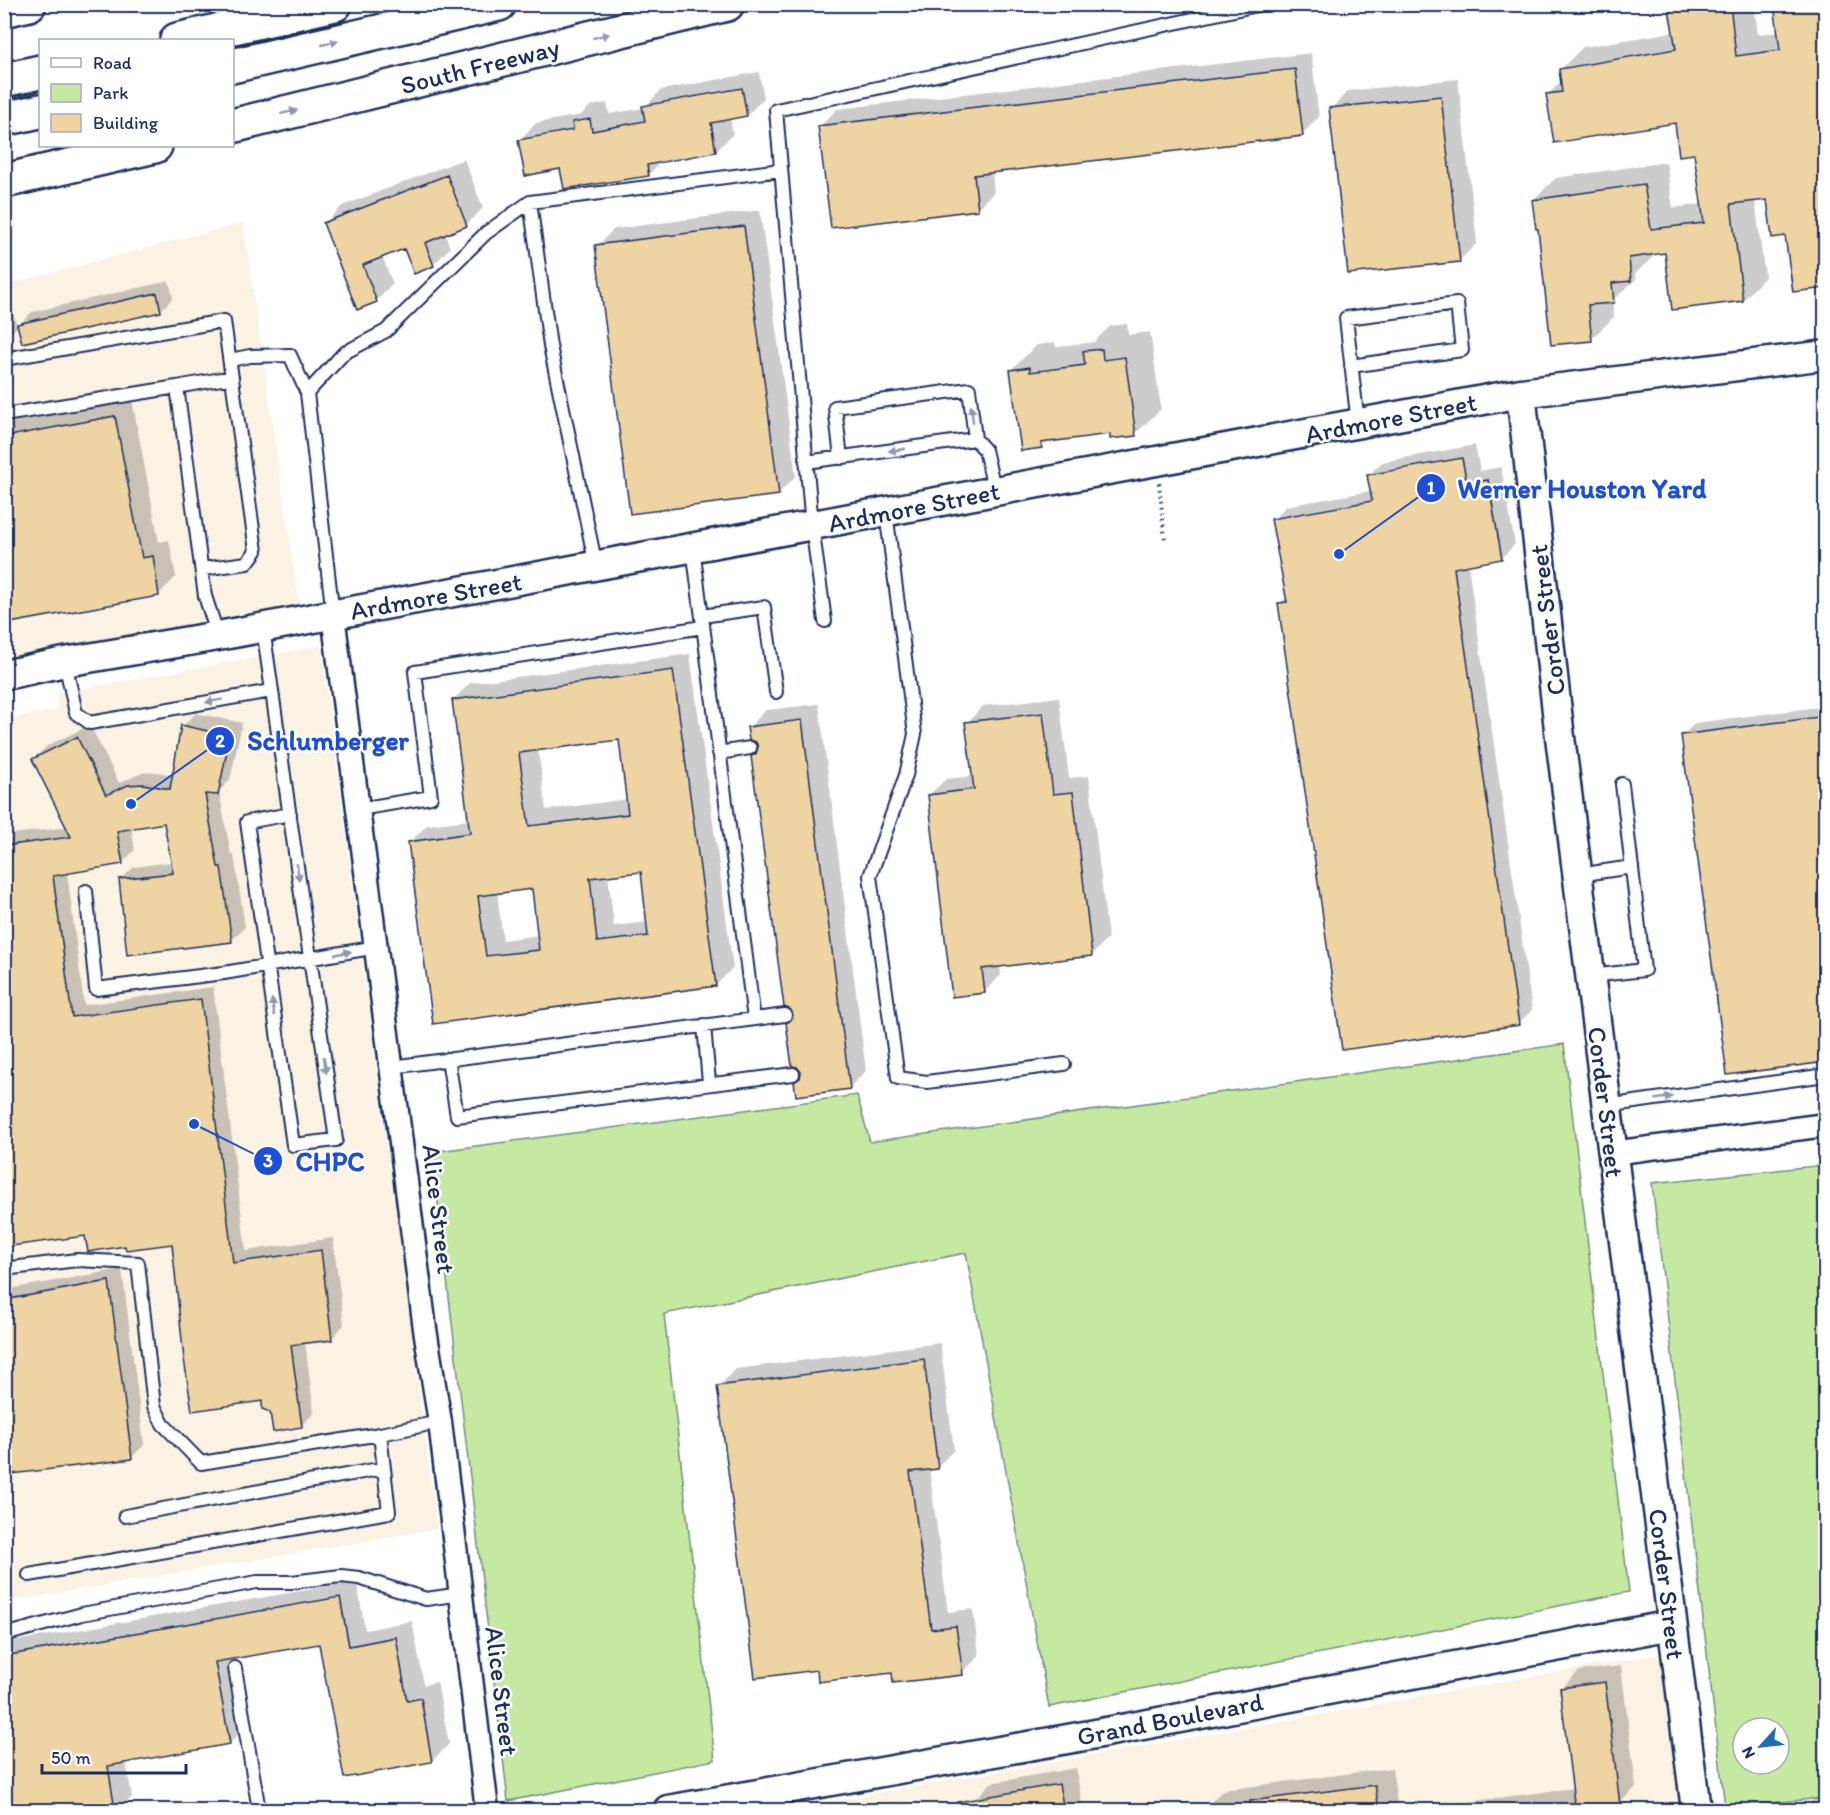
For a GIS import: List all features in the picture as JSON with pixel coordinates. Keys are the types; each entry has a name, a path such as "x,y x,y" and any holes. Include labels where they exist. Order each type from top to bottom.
{"highway":[{"path":"4,8 28,4"},
{"path":"181,39 335,4"},
{"path":"234,66 499,4"},
{"name":"South Freeway","path":"234,126 727,4"},
{"path":"4,80 39,72"},
{"path":"4,119 39,111"},
{"path":"4,181 151,147"},
{"path":"4,192 71,166"}],"street":[{"name":"Ardmore Street","path":"4,675 1521,393 1826,355"},
{"name":"Corder Street","path":"1521,393 1559,729 1696,1810"},
{"name":"Alice Street","path":"333,615 425,1329 440,1422 487,1810"},
{"path":"1612,1153 1826,1125"},
{"name":"Grand Boulevard","path":"668,1810 1090,1735 1672,1625"}],"lane":[{"path":"825,621 812,526 776,110 1262,4"},
{"path":"308,393 344,352 386,331 486,233 530,202 781,170"},
{"path":"530,202 550,346 596,566"},
{"path":"1351,366 1462,350 1457,304 1346,318 1351,366 1358,424"},
{"path":"4,359 224,321 256,550 247,562 202,569"},
{"path":"230,360 250,356 290,355 308,393 333,615"},
{"path":"4,415 232,377"},
{"path":"177,387 205,596 218,636"},
{"path":"841,458 835,407 969,389 975,439 985,450 995,492"},
{"path":"806,462 975,439"},
{"path":"886,512 915,734 906,776 870,876 898,1078 927,1082 1064,1064"},
{"path":"693,548 754,1019"},
{"path":"359,809 431,797 415,672 702,621 764,607 776,692"},
{"path":"263,628 271,691 290,814 336,1140 293,1145 247,822 290,814"},
{"path":"65,662 76,712 90,723 271,691"},
{"path":"719,753 750,748"},
{"path":"1590,976 1644,970 1622,784"},
{"path":"1578,875 1632,867"},
{"path":"86,891 96,988 310,960 377,947"},
{"path":"392,1067 785,1015"},
{"path":"704,1025 709,1083"},
{"path":"448,1059 457,1116 793,1074"},
{"path":"1606,1106 1826,1075"},
{"path":"4,1269 77,1260 138,1263 154,1406 163,1424 201,1462 380,1434 440,1422"},
{"path":"29,1575 389,1512 380,1434"},
{"path":"125,1516 384,1468"},
{"path":"4,1635 82,1614 257,1582 292,1582 341,1576 359,1578 426,1599 461,1594"},
{"path":"235,1668 260,1810"}],"path":[{"path":"1157,462 1165,540"}],"shaded area":[{"path":"243,223 299,604 5,658 5,285"},
{"path":"321,646 437,1529 5,1602 5,719 58,710 56,693"},
{"path":"1660,1654 1681,1810 782,1810"}],"green space":[{"path":"1564,1044 1629,1592 1049,1707 966,1253 664,1314 715,1760 508,1801 432,1152 857,1095 870,1142"},
{"path":"1825,1165 1825,1798 1725,1807 1652,1183"}],"building":[{"path":"1668,4 1730,4 1736,56 1780,50 1774,4 1826,4 1826,288 1793,292 1785,236 1772,238 1767,200 1731,204 1743,301 1672,310 1665,253 1629,258 1631,281 1612,283 1614,303 1588,305 1592,341 1551,345 1538,229 1536,229 1532,200 1644,184 1651,229 1704,223 1694,154 1679,156 1675,123 1554,143 1546,94 1562,92 1559,69 1676,49"},
{"path":"1295,69 1303,136 974,175 978,210 831,228 818,126"},
{"path":"742,88 747,116 711,123 716,152 647,165 649,176 564,189 560,169 525,176 518,140 573,130 572,122 590,119 592,131 645,121 642,106"},
{"path":"1441,96 1460,262 1348,274 1329,108"},
{"path":"447,175 467,226 425,243 434,266 414,274 404,249 363,265 377,302 357,310 323,223"},
{"path":"744,226 779,495 630,514 595,245"},
{"path":"157,293 161,312 22,343 17,324"},
{"path":"1102,349 1103,360 1125,357 1136,436 1110,439 1110,434 1041,443 1042,448 1021,451 1010,370 1030,367 1030,372 1085,365 1083,351"},
{"path":"115,416 142,558 153,556 159,596 4,624 4,437"},
{"path":"1462,458 1467,484 1488,480 1502,559 1454,568 1519,1025 1342,1050 1278,603 1287,602 1271,519 1372,501 1367,475"},
{"path":"673,670 716,986 433,1024 408,842 470,833 452,700","holes":["619,740 628,814 529,826 519,753","641,872 648,936 597,942 590,878","532,889 539,950 486,956 478,896"]},
{"path":"1043,713 1053,794 1073,792 1092,956 982,969 985,993 952,997 928,795 974,789 965,722"},
{"path":"1826,716 1826,1062 1727,1075 1681,735"},
{"path":"802,720 850,1089 796,1096 794,1082 800,1078 801,1072 797,1067 792,1066 786,1023 793,1015 791,1010 784,1007 751,756 756,754 758,747 756,742 749,740 747,727"},
{"path":"181,725 230,736 218,795 205,794 218,867 221,867 232,942 127,955 119,879 173,873 164,823 117,831 123,864 53,876 72,1017 201,999 233,1263 321,1250 332,1340 291,1345 302,1427 273,1432 270,1412 262,1409 262,1401 192,1411 172,1244 126,1250 125,1246 88,1252 85,1236 4,1247 4,846 71,837 32,759 77,737 106,795 128,785 143,784 170,789"},
{"path":"109,1281 132,1459 4,1475 4,1300"},
{"path":"924,1359 938,1469 910,1472 931,1629 956,1626 963,1675 893,1683 892,1673 818,1682 817,1670 755,1678 717,1386"},
{"path":"340,1597 349,1646 396,1637 407,1701 421,1698 432,1762 344,1778 319,1644 215,1662 230,1744 108,1766 115,1810 4,1810 4,1656"},
{"path":"1605,1682 1620,1805 1575,1810 1560,1688"},
{"path":"1059,1784 1064,1810 958,1810 957,1802"},
{"path":"1375,1785 1379,1810 1250,1810 1250,1801"}],"place":[{"name":"Werner Houston Yard","path":"1339,554"},
{"name":"Schlumberger","path":"131,804"},
{"name":"CHPC","path":"194,1124"}]}
